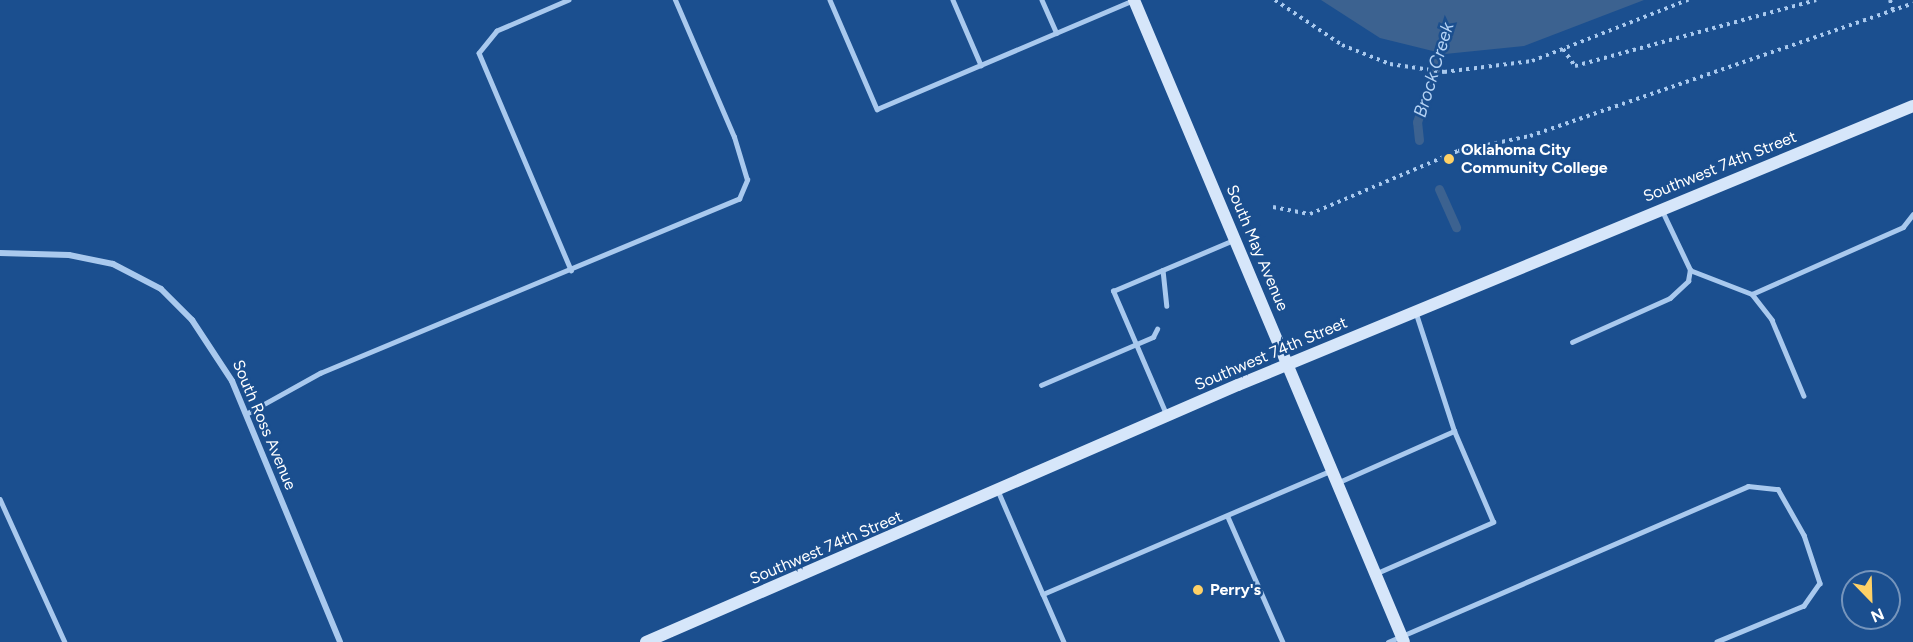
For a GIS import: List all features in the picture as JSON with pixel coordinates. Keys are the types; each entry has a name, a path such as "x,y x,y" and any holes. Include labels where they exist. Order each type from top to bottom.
{"main road":[{"name":"South May Avenue","path":"1134,0 1402,639"},
{"name":"Southwest 74th Street","path":"646,642 999,493 1167,416 1661,208 1911,111"}],"street":[{"name":"South Ross Avenue","path":"0,253 92,258 161,289 211,344 246,414 340,642"}],"lane":[{"path":"569,0 497,31 479,53 571,270"},
{"path":"246,414 320,374 740,199 747,180 675,0"},
{"path":"830,0 877,109 1134,0"},
{"path":"953,0 981,65"},
{"path":"1042,0 1057,33"},
{"path":"1572,342 1670,298 1688,282 1690,270 1661,208"},
{"path":"1752,294 1903,227 1913,214"},
{"path":"1167,416 1113,291 1235,239"},
{"path":"1163,270 1167,306"},
{"path":"1690,270 1752,294 1772,320 1804,396"},
{"path":"1375,574 1492,522 1454,431 1416,311"},
{"path":"1041,385 1137,345 1157,329"},
{"path":"1337,483 1454,431"},
{"path":"1043,594 1228,517 1332,470"},
{"path":"1388,642 1402,639 1748,486 1778,489 1804,535 1820,583 1803,606 1717,642"},
{"path":"999,493 1064,642"},
{"path":"0,499 65,642"},
{"path":"1228,517 1283,642"}],"path":[{"path":"1275,0 1342,45 1419,70 1444,72 1510,66 1563,49 1688,0"},
{"path":"1563,49 1575,66 1816,0"},
{"path":"1890,0 1893,10"},
{"path":"1273,207 1310,214 1458,151 1530,136 1913,3"}],"water":[{"path":"1321,0 1644,0 1524,46 1445,54 1380,38"}],"waterway":[{"name":"Brock Creek","path":"1419,140 1417,122 1444,43"},
{"name":"Brock Creek","path":"1439,189 1456,227"}],"place":[{"name":"Oklahoma City Community College","path":"1449,159"},
{"name":"Perry's","path":"1198,590"}]}
